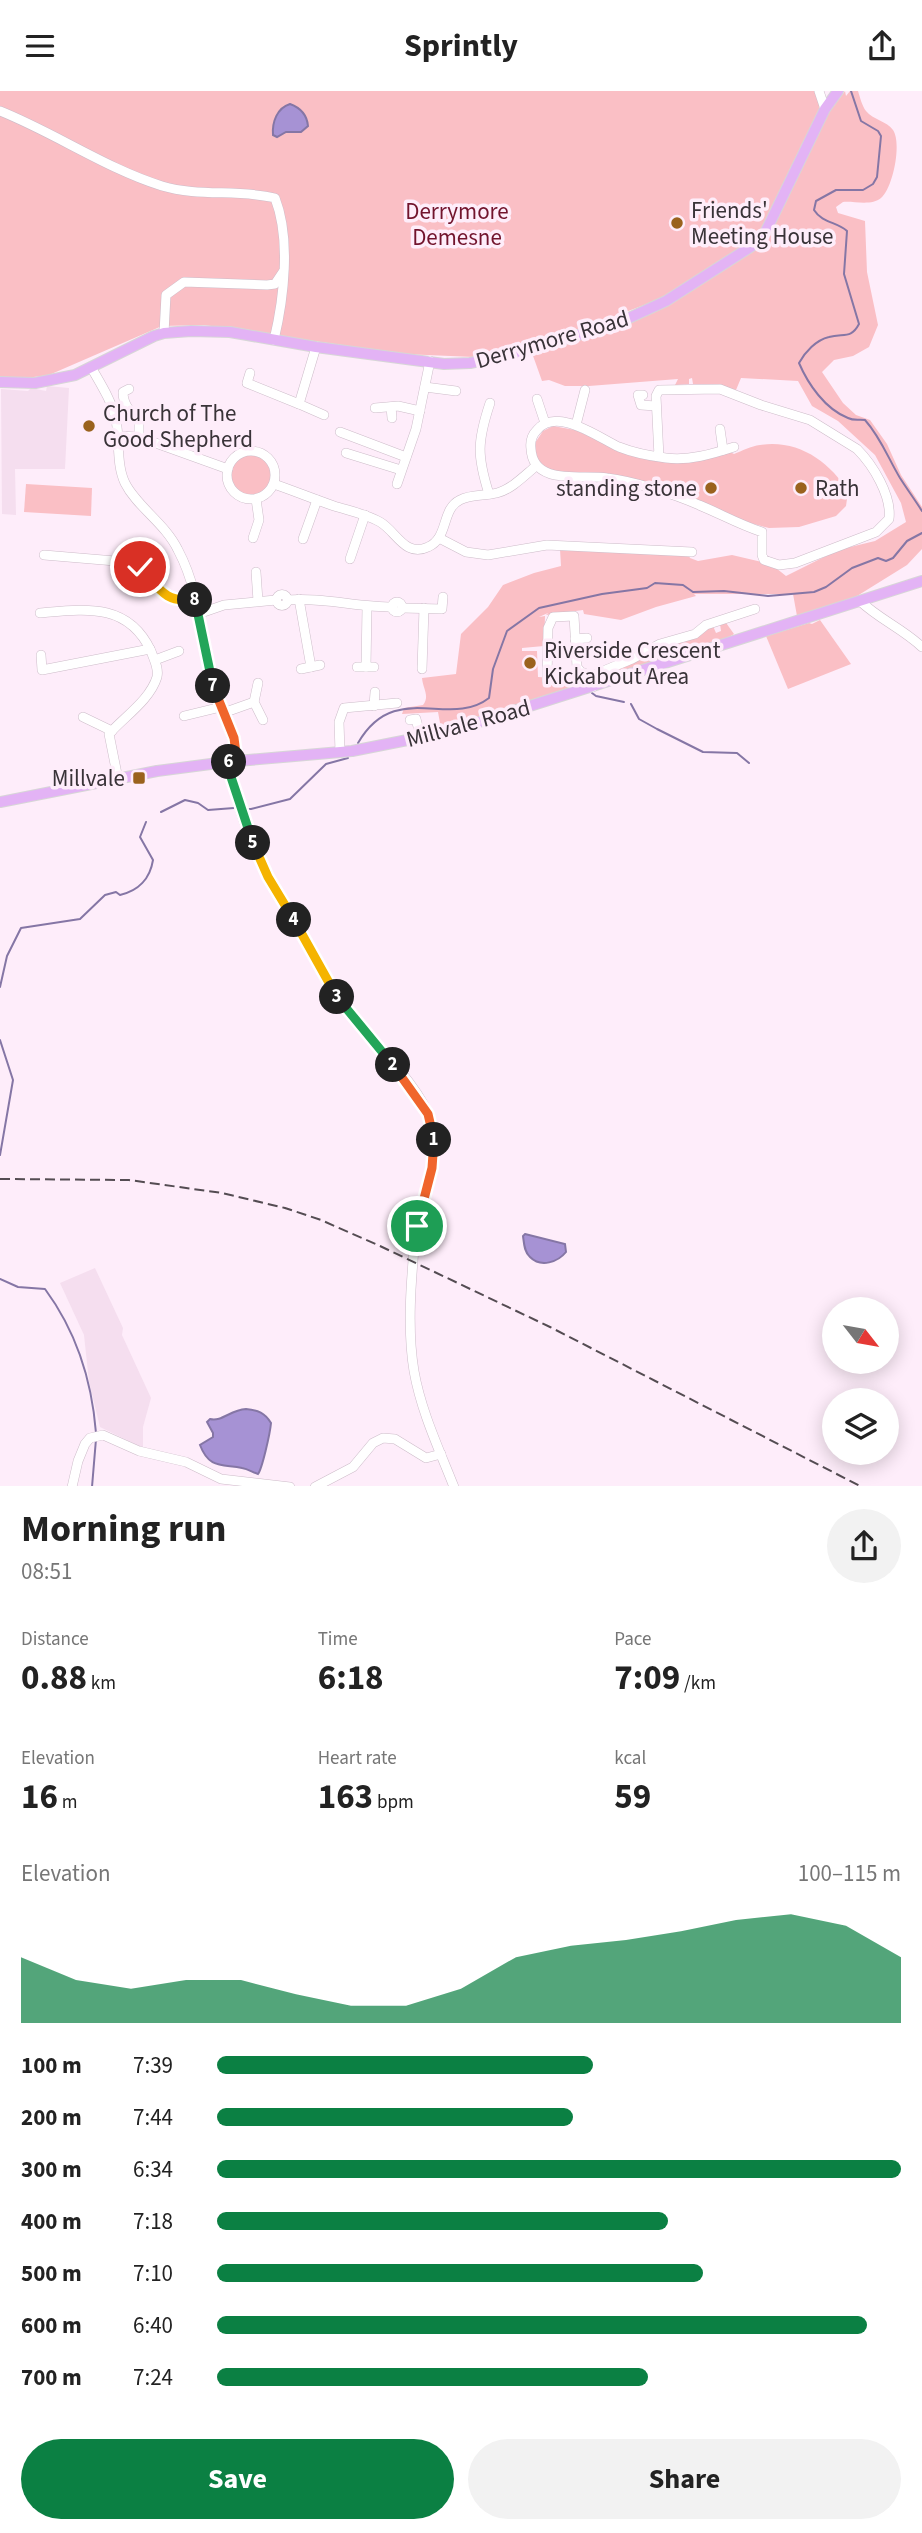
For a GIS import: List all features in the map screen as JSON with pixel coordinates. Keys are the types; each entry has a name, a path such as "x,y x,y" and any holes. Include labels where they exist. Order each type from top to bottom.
{"main road":[{"name":"Derrymore Road","path":"0,382 40,383 75,375 132,345 164,333 219,331 444,364 484,361 618,323 666,301 752,246 765,233 825,109 838,91"},
{"name":"Millvale Road","path":"0,802 118,779 232,762 340,753 421,738 498,718 592,681 922,581"}],"street":[{"path":"819,91 825,109"},
{"path":"0,111 43,129 116,168 163,186 192,193 275,198 282,227 284,272 281,313 274,340"},
{"path":"164,333 166,295 184,282 267,285 275,284 284,272"},
{"path":"299,404 316,347"},
{"path":"397,484 416,429 430,361"},
{"path":"91,367 110,402 118,436 121,473 126,485 170,535 188,571 213,687 234,738 232,762 237,798 268,877 305,938 330,987 356,1023 405,1078 421,1101 433,1127 435,1151 415,1238 411,1349 420,1395 454,1486"},
{"path":"250,373 247,383 324,415"},
{"path":"425,387 445,393 456,391"},
{"path":"129,389 123,392 123,396 127,408 141,424 139,437"},
{"path":"659,457 656,395 662,389 720,389 810,420 857,449 886,494 889,519 876,532 795,563 779,565 764,561 762,531 737,524 700,505 609,478 548,474 536,465 531,452 532,439 539,427 553,421 576,425 632,452 659,457 690,458 734,447"},
{"path":"576,425 586,395"},
{"path":"643,395 638,395 640,405 656,406"},
{"path":"537,399 545,423"},
{"path":"489,494 480,462 479,420 490,403"},
{"path":"391,407 392,418"},
{"path":"375,408 420,411"},
{"path":"720,429 723,450"},
{"path":"340,432 406,457"},
{"path":"118,436 139,437 228,469"},
{"path":"351,436 344,457 401,470"},
{"path":"251,451 259,452 266,456 275,469 274,484 263,496 247,499 233,491 227,477 228,469 237,456 251,451"},
{"path":"274,484 365,515 382,523 401,543 414,549 428,547 439,538 456,502 463,498 506,489 536,465"},
{"path":"253,538 259,520 256,499"},
{"path":"301,535 317,500"},
{"path":"354,556 365,515"},
{"path":"439,538 466,552 488,555 547,545 677,546 692,552"},
{"path":"44,555 127,562 140,567 162,593 185,600 195,598"},
{"path":"256,572 258,601"},
{"path":"198,614 224,605 276,600 283,605 287,600 299,599 367,607 442,609 443,597"},
{"path":"299,599 311,667"},
{"path":"860,601 922,647"},
{"path":"366,667 367,607"},
{"path":"422,669 424,608"},
{"path":"547,681 550,620 553,617 575,616 578,670 592,681 660,644 695,633 721,619 755,609"},
{"path":"39,613 80,610 111,613 138,630 150,649 157,675 154,684 139,704 112,731 108,740 118,779"},
{"path":"575,639 587,638"},
{"path":"41,655 43,670 150,649"},
{"path":"155,660 179,650"},
{"path":"258,683 254,702 264,720"},
{"path":"374,706 375,692"},
{"path":"184,716 254,702"},
{"path":"340,753 339,722 342,711 351,706 397,703"},
{"path":"89,717 112,731"},
{"path":"410,720 416,719 421,738"},
{"path":"72,1486 78,1461 93,1437 113,1437 146,1453 186,1462 221,1479 290,1486"},
{"path":"315,1486 353,1467 373,1443 383,1438 396,1439 426,1458 441,1454"}],"shaded area":[{"path":"290,104 303,112 308,126 301,132 286,132 277,137 273,135 273,125 279,112"},
{"path":"47,386 69,388 65,469 15,469 16,515 2,514 1,389 28,391 31,388 46,391"},
{"path":"525,1234 565,1244 566,1252 559,1259 549,1262 534,1260 525,1250"},
{"path":"95,1268 151,1398 143,1427 143,1448 100,1427 89,1382 84,1335 60,1283"},
{"path":"246,1409 261,1413 271,1423 258,1474 244,1468 212,1462 200,1445 213,1437 207,1422 210,1419 218,1419"}],"green space":[{"name":"Derrymore Demesne","path":"0,91 814,91 827,115 845,91 846,96 850,91 858,91 866,111 893,130 897,145 892,176 881,198 868,203 843,202 836,207 838,213 865,221 867,272 878,325 869,347 853,356 834,360 822,372 843,403 856,415 870,420 887,444 901,475 922,507 922,549 907,565 849,601 797,616 793,594 694,594 696,596 621,620 584,614 583,610 546,615 548,613 539,617 545,616 544,646 522,648 522,651 537,651 538,677 570,678 586,682 446,728 440,723 438,712 402,714 404,708 423,705 425,702 422,678 456,674 461,634 488,607 503,585 561,566 560,549 689,556 698,561 732,555 771,564 786,576 838,550 875,541 906,522 901,503 875,455 838,421 812,406 798,381 741,378 736,390 716,384 693,384 692,378 689,379 689,384 675,385 678,379 589,386 565,386 549,380 542,381 532,353 668,296 546,342 474,357 403,354 204,325 162,326 49,375 0,377"},
{"path":"553,426 575,430 639,458 730,452 734,454 760,445 787,445 811,455 832,471 848,492 846,506 836,516 799,527 769,528 739,520 678,494 552,472 537,461 535,443 543,431"},
{"path":"251,455 266,461 272,476 266,491 251,497 236,491 230,476 236,461"},
{"path":"26,484 92,488 91,516 24,512"},
{"path":"724,620 734,634 729,637 595,680 596,676 713,626 716,633 721,631 720,624"},
{"path":"820,620 851,664 788,689 766,636"}],"waterway":[{"path":"851,91 861,121 878,131 881,136 877,177 873,184 863,190 836,190 816,201 814,210 821,217 847,231 844,274 859,324 850,334 829,337 815,344 799,363 812,387 832,409 850,419 865,420 922,511"},
{"path":"358,743 373,724 388,713 422,708 457,709 473,706 489,698 493,669 507,631 539,608 602,594 647,588 655,583 683,585 693,592 724,591 768,596 814,592 826,587 852,568 878,558 886,561 893,558 907,541 922,533"},
{"path":"592,693 624,702"},
{"path":"631,704 639,719 657,729 703,752 737,753 749,763"},
{"path":"243,809 290,799 326,764 348,758"},
{"path":"161,812 185,800 198,803 208,810 234,808"},
{"path":"0,987 7,956 21,928 80,919 105,895 116,892 120,895 142,883 153,860 140,837 146,822"},
{"path":"0,1040 13,1080 0,1155"},
{"path":"0,1279 18,1287 45,1289 56,1305 81,1358 91,1395 96,1433"},
{"path":"92,1486 96,1439"}],"railway":[{"path":"0,1179 129,1180 222,1193 285,1208 321,1220 550,1327 860,1486"}],"place":[{"name":"Friends' Meeting House","path":"677,223"},
{"name":"Church of The Good Shepherd","path":"89,426"},
{"name":"standing stone","path":"711,488"},
{"name":"Rath","path":"801,488"},
{"name":"Riverside Crescent Kickabout Area","path":"530,663"},
{"name":"Millvale","path":"139,778"}],"route":[{"path":"140,567 162,593 178,599 195,598 213,687 236,746 237,761 226,762 261,863 330,987 356,1023 405,1078 428,1114 433,1127 435,1151 417,1226"}]}
